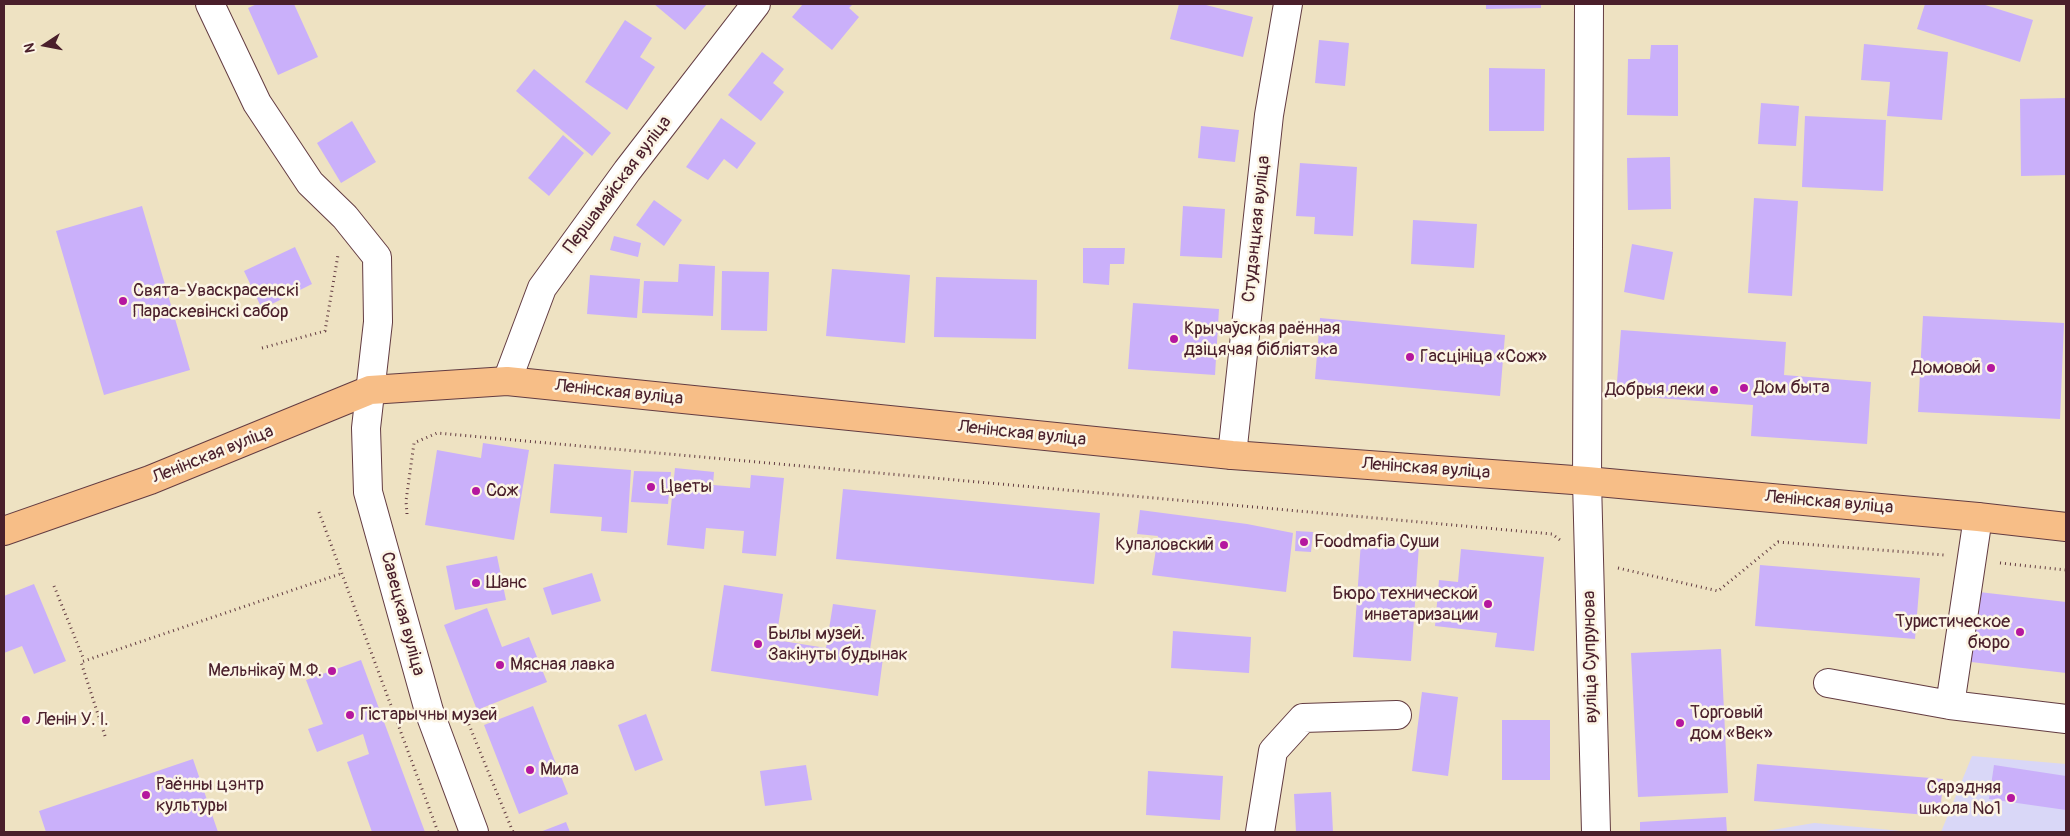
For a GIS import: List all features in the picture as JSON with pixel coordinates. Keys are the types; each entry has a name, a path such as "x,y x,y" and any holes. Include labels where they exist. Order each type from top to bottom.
{"main road":[{"name":"Ленінская вуліца","path":"4,531 150,480 370,390 507,381 1232,455 1587,481 1978,516 2066,527"}],"street":[{"name":"Савецкая вуліца","path":"210,4 257,103 310,183 344,217 377,258 378,322 366,428 368,492 429,711 474,832"},
{"name":"Першамайская вуліца","path":"507,381 542,288 627,171 756,4"},
{"name":"Студэнцкая вуліца","path":"1232,455 1269,115 1288,4"},
{"name":"вуліца Супрунова","path":"1589,4 1587,481 1596,832"},
{"path":"1950,705 1978,516"},
{"path":"1828,683 1950,705 2066,719"},
{"path":"1260,832 1273,750 1303,718 1397,715"}],"path":[{"path":"262,348 325,331 344,217"},
{"path":"407,520 406,501 414,443 437,433 1552,534 1589,562 1718,591 1778,542 1955,556 1969,577 1993,563 2066,570"},
{"path":"319,512 340,574 438,832"},
{"path":"105,736 80,662 340,574"},
{"path":"54,586 84,660"},
{"path":"464,714 513,832"}],"shaded area":[{"name":"Сярэдняя школа №1","path":"1972,756 2066,764 2066,832 1941,832"},
{"name":"Сярэдняя школа №1","path":"1815,823 1912,832 1760,832"}],"building":[{"path":"257,4 294,4 318,57 278,75 248,8"},
{"path":"654,4 707,4 685,30"},
{"path":"803,4 853,4 849,8 859,17 832,50 792,17"},
{"path":"1179,4 1202,4 1253,17 1243,57 1170,39"},
{"path":"1486,4 1541,4 1541,8 1486,9"},
{"path":"1925,4 1982,4 2033,20 2020,62 1917,29"},
{"path":"625,20 652,38 640,57 655,67 627,110 585,82"},
{"path":"1319,40 1349,43 1345,86 1315,83"},
{"path":"1864,44 1948,52 1942,120 1887,116 1890,82 1861,80"},
{"path":"1651,45 1678,45 1678,116 1627,115 1628,59 1650,59"},
{"path":"762,52 784,69 773,83 784,92 761,121 728,95"},
{"path":"1489,68 1545,69 1544,131 1489,131"},
{"path":"534,69 611,133 592,156 516,91"},
{"path":"2066,98 2066,175 2021,176 2020,99"},
{"path":"1761,103 1799,106 1796,146 1758,144"},
{"path":"1805,116 1886,120 1883,191 1802,187"},
{"path":"721,118 756,143 737,169 724,159 708,180 686,167"},
{"path":"352,121 376,162 341,183 317,143"},
{"path":"1201,126 1239,130 1235,162 1198,158"},
{"path":"563,135 584,153 549,196 528,178"},
{"path":"1670,157 1671,209 1628,210 1627,158"},
{"path":"1300,163 1357,167 1353,236 1314,234 1315,217 1296,216"},
{"path":"1754,198 1798,201 1792,296 1748,293"},
{"path":"654,200 682,220 664,246 636,225"},
{"name":"Свята-Уваскрасенскі Параскевінскі сабор","path":"142,206 190,370 104,395 56,231"},
{"path":"1183,206 1225,209 1222,258 1180,256"},
{"path":"1413,220 1477,224 1474,268 1411,264"},
{"path":"614,236 641,243 638,257 610,250"},
{"path":"1632,244 1673,252 1664,300 1624,292"},
{"path":"295,247 312,284 262,309 244,271"},
{"path":"1083,248 1125,248 1124,264 1110,264 1109,285 1083,283"},
{"path":"679,264 715,266 713,316 642,313 644,281 678,282"},
{"path":"832,269 910,275 905,343 826,336"},
{"path":"722,271 769,272 767,331 721,330"},
{"path":"590,275 640,279 637,318 587,314"},
{"path":"936,277 1037,280 1036,339 934,337"},
{"name":"Крычаўская раённая дзіцячая бібліятэка","path":"1133,303 1219,309 1215,375 1128,369"},
{"name":"Домовой","path":"1923,316 2064,323 2060,419 1918,412"},
{"name":"Гасцініца «Сож»","path":"1320,318 1505,335 1500,396 1315,379"},
{"name":"Дом быта","path":"1621,330 1786,342 1784,375 1871,382 1867,444 1751,436 1753,405 1616,395"},
{"name":"Сож","path":"483,443 529,450 514,540 425,525 437,450 481,458"},
{"path":"554,464 631,470 627,533 601,531 602,517 550,513"},
{"path":"675,468 714,472 713,485 750,488 751,475 784,478 776,556 742,553 744,531 706,528 704,549 667,545"},
{"name":"Цветы","path":"634,471 671,472 668,504 631,502"},
{"path":"843,489 1100,513 1094,584 836,559"},
{"name":"Купаловский","path":"1140,510 1247,524 1293,533 1286,592 1152,575 1158,536 1137,534"},
{"name":"Foodmafia Суши","path":"1296,531 1313,532 1311,552 1295,551"},
{"path":"1361,541 1419,545 1411,661 1353,657"},
{"name":"Бюро технической инветаризации","path":"1461,549 1544,557 1534,651 1495,647 1497,633 1435,626 1439,580 1458,582"},
{"name":"Шанс","path":"497,556 506,600 455,610 446,566"},
{"path":"1760,565 1920,578 1915,639 1755,626"},
{"path":"592,573 601,601 552,615 543,588"},
{"path":"34,584 66,661 34,674 22,646 4,653 4,596"},
{"name":"Былы музей. Закінуты будынак","path":"724,585 783,594 776,640 826,648 833,604 876,610 869,656 883,658 878,696 711,671"},
{"name":"Туристическое бюро","path":"1979,592 2066,602 2066,673 1971,662"},
{"name":"Мясная лавка","path":"487,608 502,647 529,637 547,682 477,710 444,625"},
{"path":"1173,631 1251,637 1249,673 1171,668"},
{"name":"Торговый дом «Век»","path":"1721,649 1728,793 1638,797 1631,653"},
{"path":"361,660 425,832 372,832 347,762 369,754 363,734 317,752 308,729 323,724 306,680"},
{"path":"1422,692 1458,697 1448,776 1412,771"},
{"name":"Мила","path":"533,706 568,794 519,814 484,725"},
{"path":"646,714 663,760 635,771 618,725"},
{"path":"1502,720 1550,720 1550,780 1502,780"},
{"name":"Раённы цэнтр культуры","path":"193,759 218,832 46,832 39,811"},
{"path":"1757,764 1943,779 1940,816 1754,801"},
{"path":"806,765 812,800 765,806 760,771"},
{"path":"1994,765 2066,776 2066,810 1989,799"},
{"path":"1148,771 1223,776 1220,820 1146,815"},
{"path":"1331,792 1333,832 1296,832 1294,794"},
{"path":"1726,817 1727,832 1640,832 1640,822"},
{"path":"566,822 570,832 540,832"}],"place":[{"name":"Свята-Уваскрасенскі Параскевінскі сабор","path":"123,301"},
{"name":"Крычаўская раённая дзіцячая бібліятэка","path":"1174,339"},
{"name":"Гасцініца «Сож»","path":"1410,357"},
{"name":"Домовой","path":"1991,368"},
{"name":"Дом быта","path":"1744,388"},
{"name":"Добрыя леки","path":"1714,390"},
{"name":"Цветы","path":"651,487"},
{"name":"Сож","path":"476,491"},
{"name":"Foodmafia Суши","path":"1304,542"},
{"name":"Купаловский","path":"1224,545"},
{"name":"Шанс","path":"476,583"},
{"name":"Бюро технической инветаризации","path":"1488,604"},
{"name":"Туристическое бюро","path":"2020,632"},
{"name":"Былы музей. Закінуты будынак","path":"758,644"},
{"name":"Мясная лавка","path":"500,665"},
{"name":"Мельнікаў М.Ф.","path":"332,671"},
{"name":"Гістарычны музей","path":"350,715"},
{"name":"Ленін У. І.","path":"26,720"},
{"name":"Торговый дом «Век»","path":"1680,723"},
{"name":"Мила","path":"530,770"},
{"name":"Раённы цэнтр культуры","path":"146,795"},
{"name":"Сярэдняя школа №1","path":"2011,798"}]}
